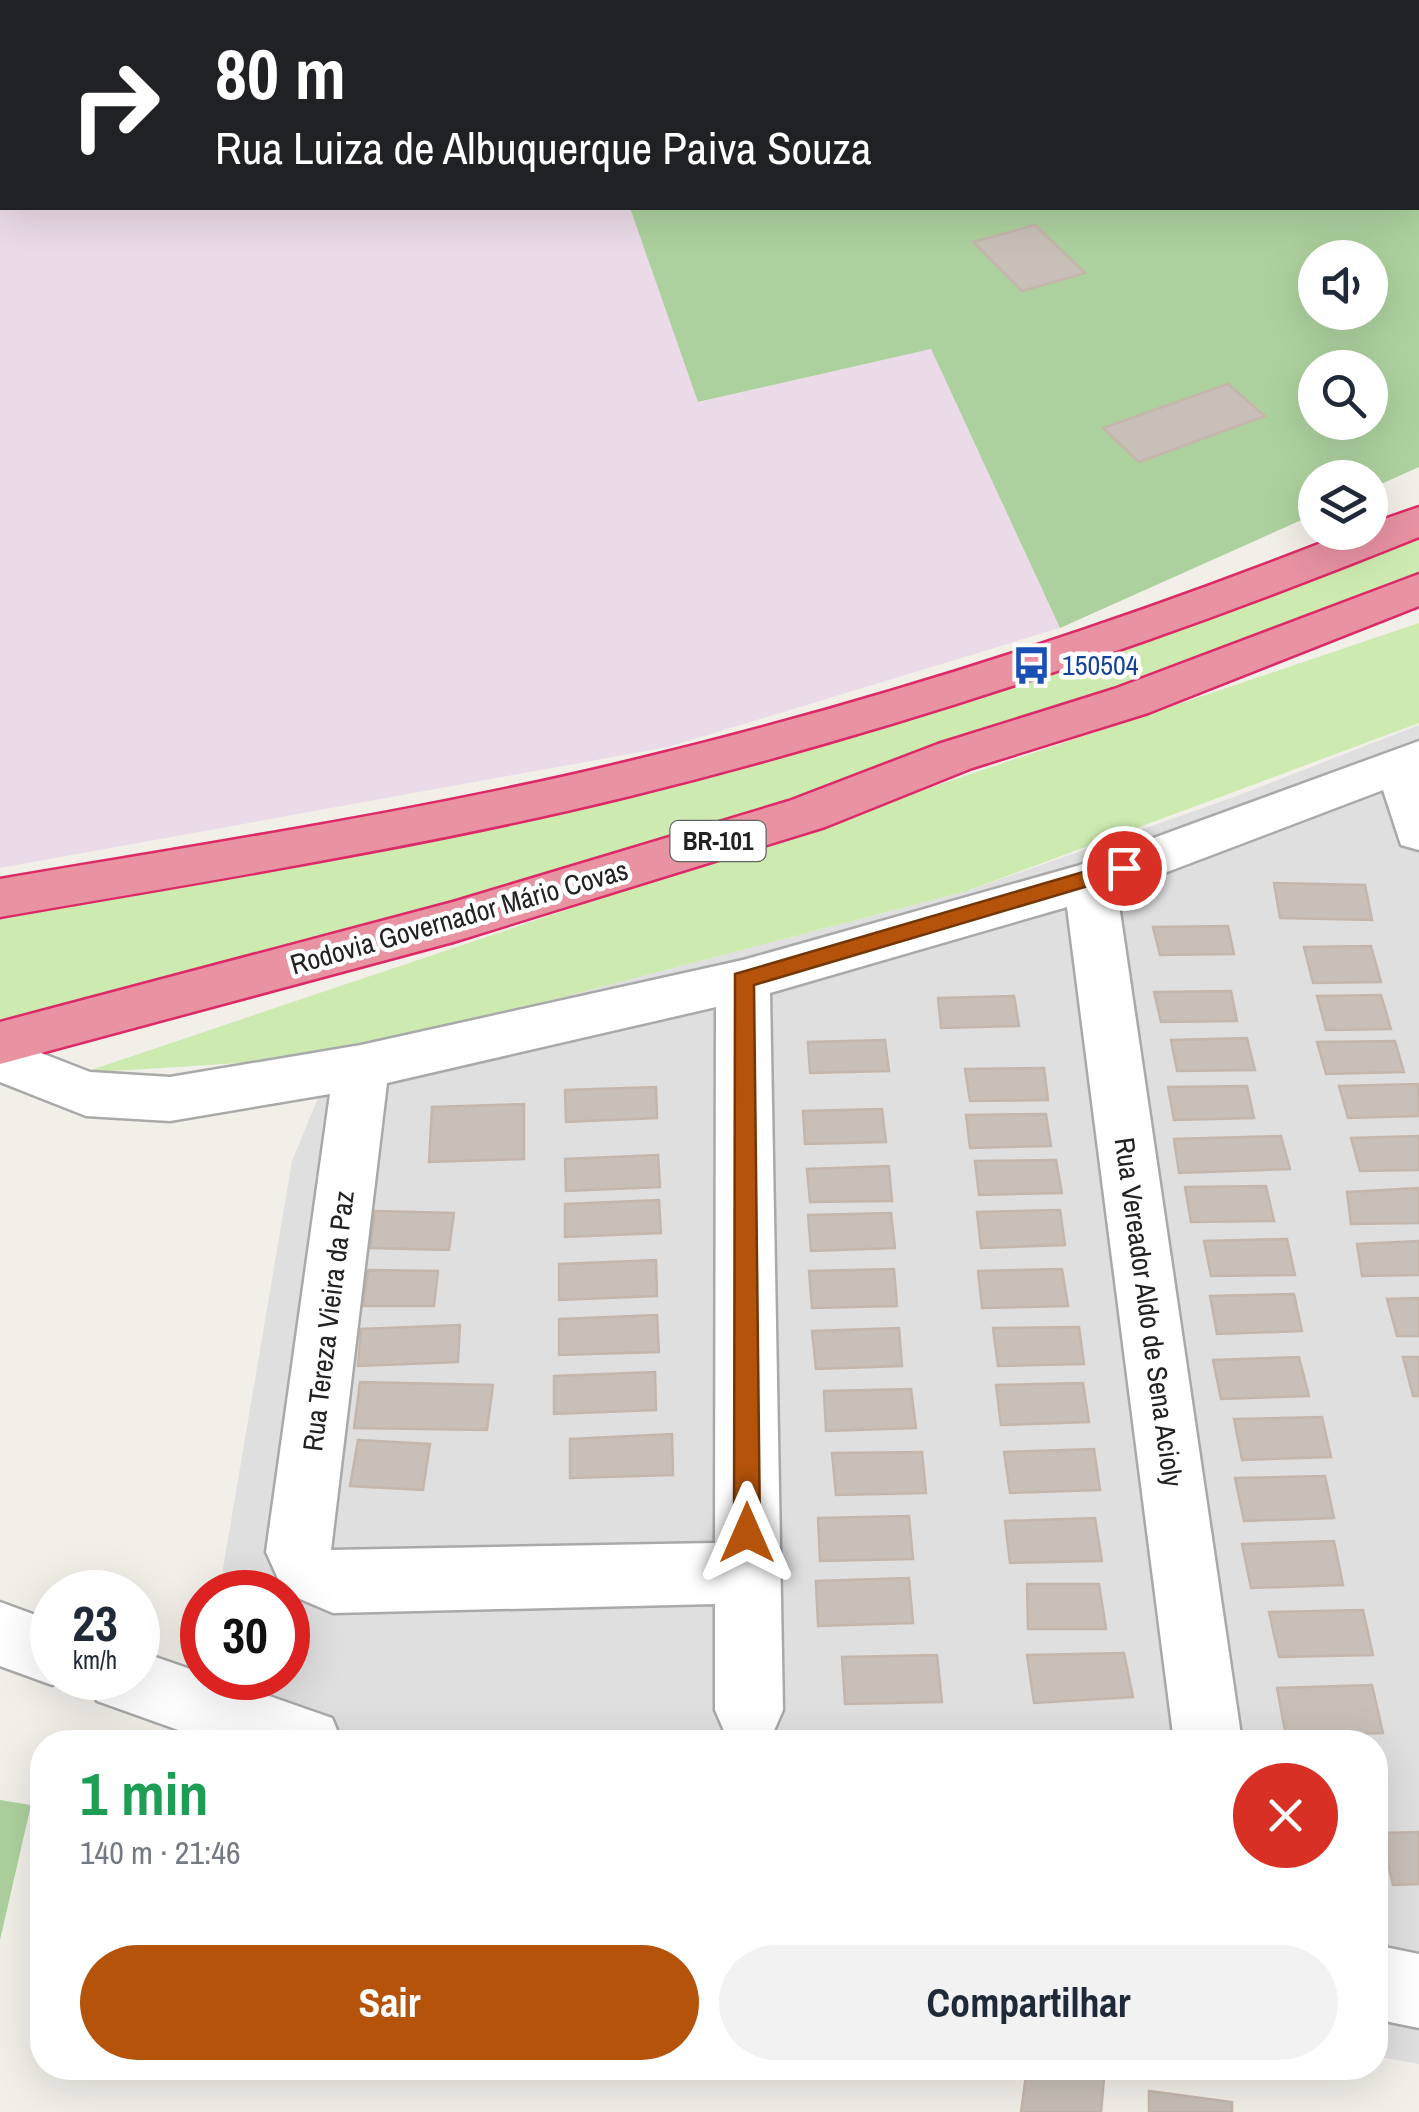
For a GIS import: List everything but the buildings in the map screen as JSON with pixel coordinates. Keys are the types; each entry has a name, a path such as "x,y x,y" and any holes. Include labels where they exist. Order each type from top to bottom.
{"highway":[{"path":"0,898 512,806 750,748 1181,613 1419,520"},
{"name":"Rodovia Governador Mário Covas","path":"0,1043 453,922 807,814 956,756 1131,701 1419,590"}],"street":[{"path":"0,1059 86,1094 170,1099 361,1067 743,980 1090,880 1410,762 1419,832"},
{"name":"Rua Vereador Aldo de Sena Acioly","path":"1090,880 1206,1730"},
{"path":"743,980 749,1710"},
{"name":"Rua Tereza Vieira da Paz","path":"361,1067 298,1552 308,1573 332,1582 747,1573"},
{"path":"0,1634 30,1644"},
{"path":"160,1691 273,1730"},
{"path":"1388,1985 1419,1991"}],"shaded area":[{"path":"0,210 631,210 699,402 931,349 1060,628 668,747 0,868"},
{"path":"1419,725 1419,2064 1388,2058 1388,1730 195,1730 200,1700 310,1700 310,1570 223,1570 292,1161 335,1057 967,891 1234,797"}],"green space":[{"path":"631,210 1419,210 1419,467 1388,481 1388,460 1298,460 1298,522 1060,628 931,349 698,402"},
{"path":"1419,526 1419,588 956,756 0,1042 0,898 729,753 1346,550 1388,550 1388,536"},
{"path":"1419,623 1419,723 967,891 335,1057 82,1073"},
{"path":"0,1800 30,1805 30,1809 0,1940"}],"place":[{"name":"150504","path":"1032,665"}],"route":[{"path":"747,1533 743,980 1124,868"}]}
